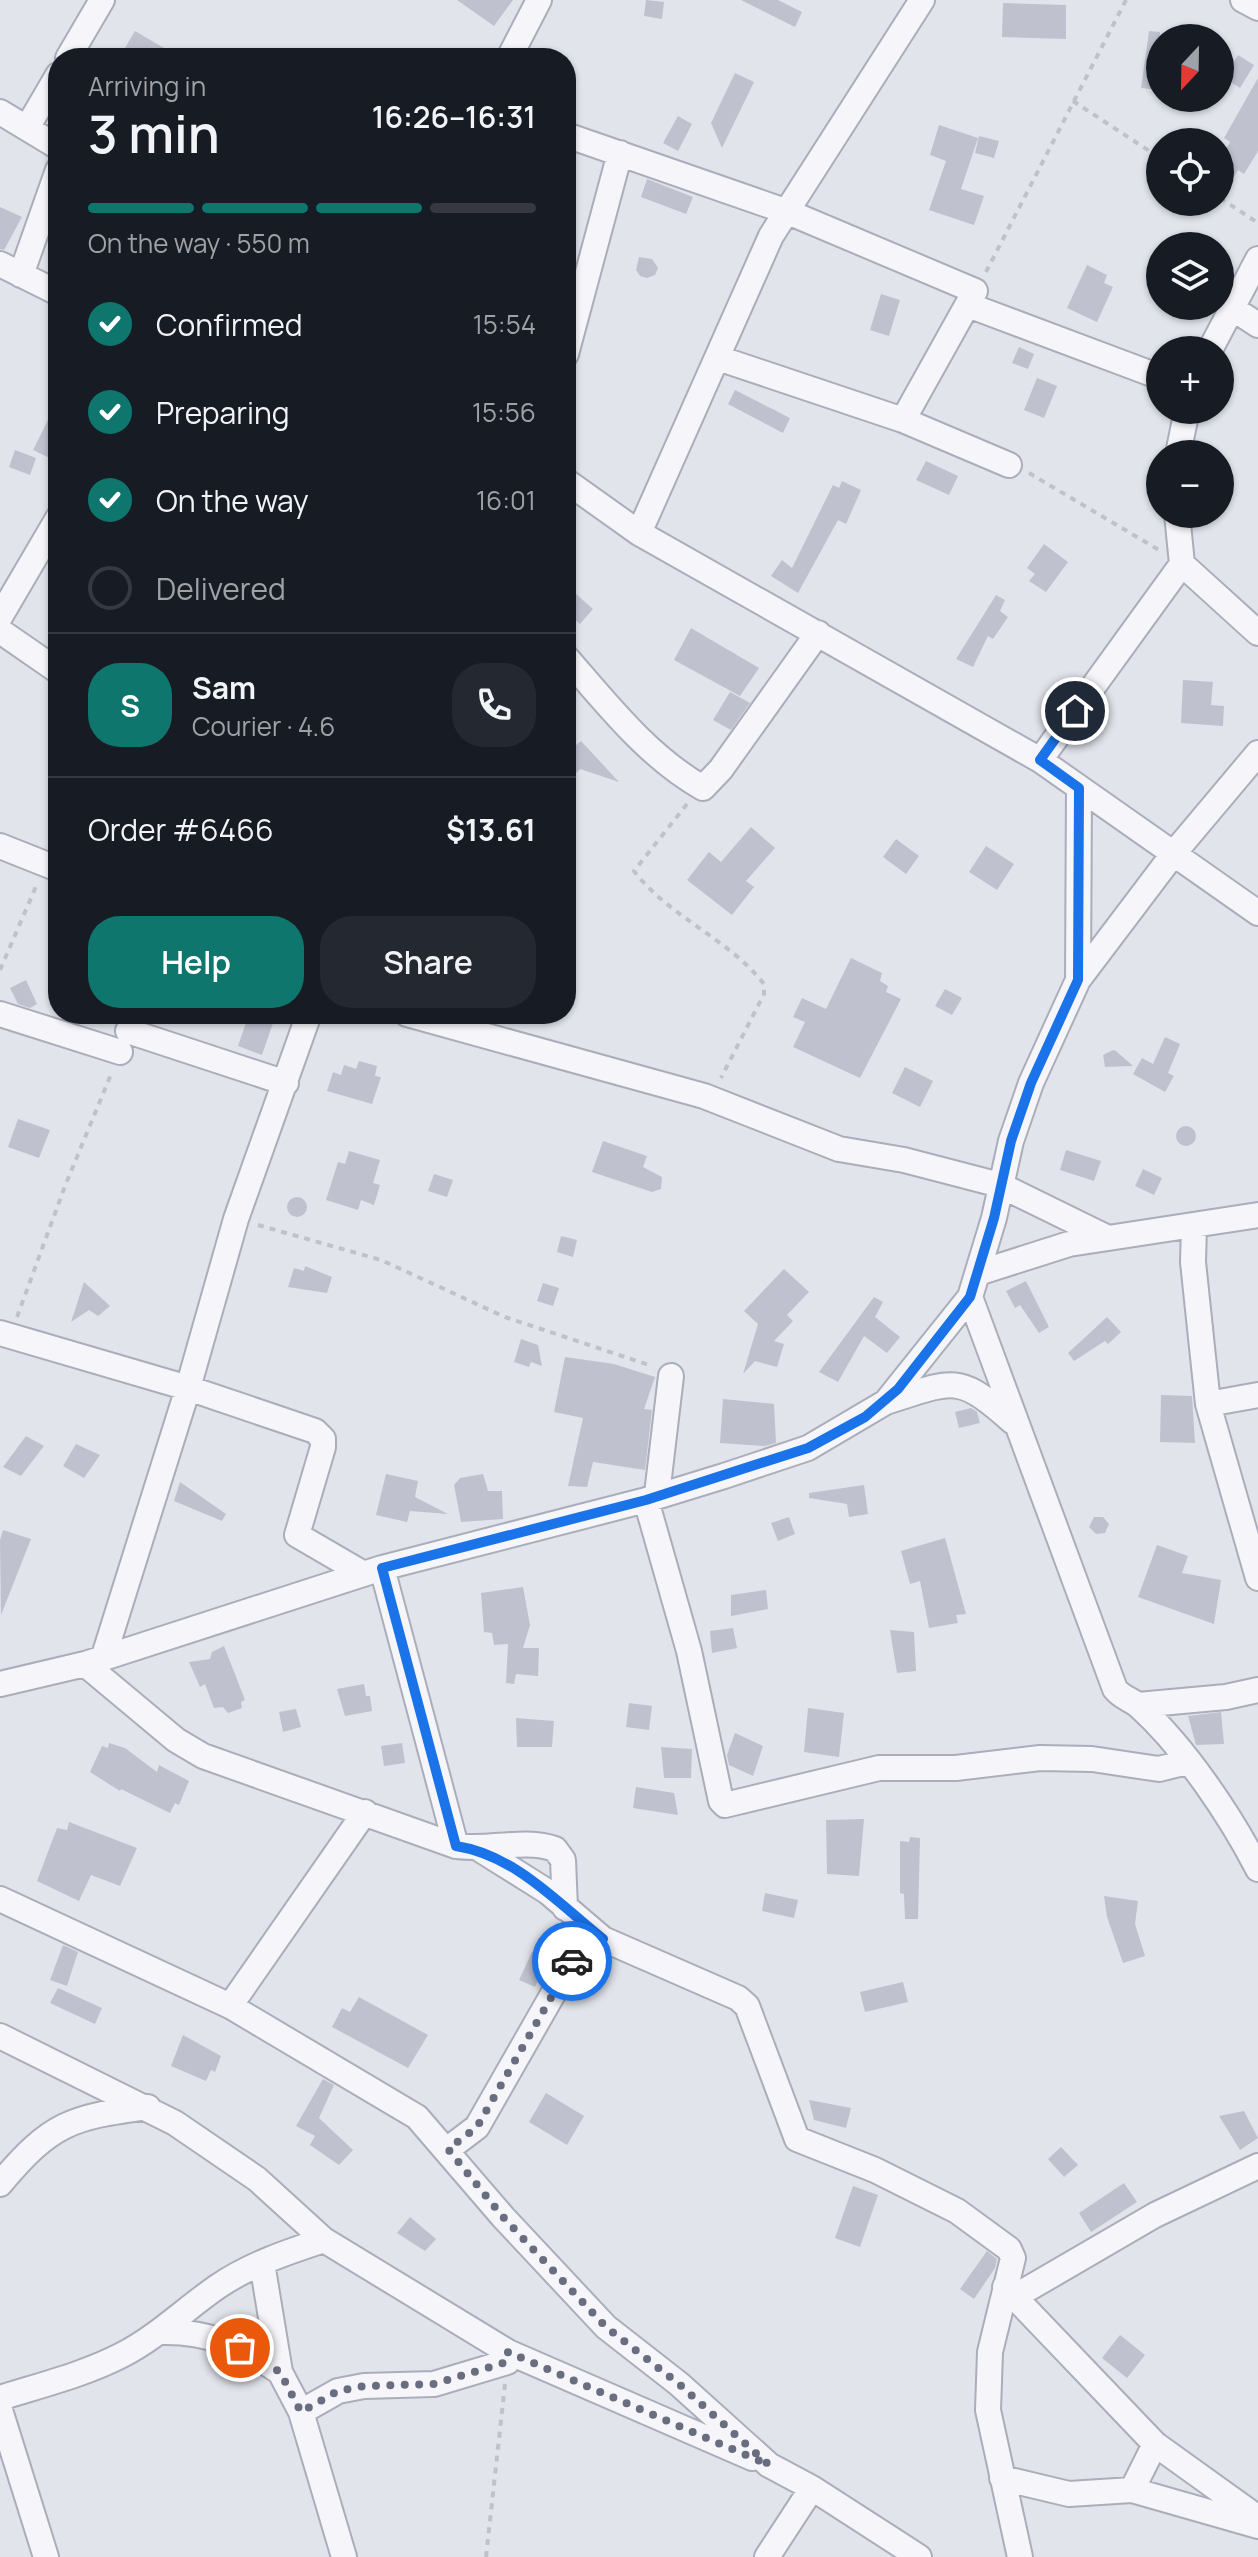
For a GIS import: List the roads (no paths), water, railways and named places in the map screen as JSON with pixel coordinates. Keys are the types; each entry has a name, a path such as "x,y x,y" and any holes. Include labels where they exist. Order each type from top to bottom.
{"street":[{"path":"74,48 102,0"},
{"path":"514,48 539,0"},
{"path":"639,533 762,253 922,0"},
{"path":"1243,0 1258,8"},
{"path":"27,128 48,92"},
{"path":"0,112 48,141"},
{"path":"576,138 788,212 972,298 1146,371"},
{"path":"576,317 620,153"},
{"path":"48,191 11,269 48,288"},
{"path":"1234,304 1258,259"},
{"path":"903,420 972,298"},
{"path":"1234,309 1258,325"},
{"path":"718,358 903,420 1009,465"},
{"path":"576,488 639,533 1040,760 1258,913"},
{"path":"1040,760 1182,564 1178,528"},
{"path":"0,617 48,535"},
{"path":"1182,564 1258,633"},
{"path":"0,631 48,664"},
{"path":"576,668 628,728 685,778 703,788 721,769 818,633"},
{"path":"886,1402 970,1297 1031,1083 1078,980 1174,853 1258,753"},
{"path":"1078,980 1079,788"},
{"path":"0,846 48,864"},
{"path":"0,1014 286,1083"},
{"path":"94,1662 188,1388 236,1219 306,1024"},
{"path":"443,1024 711,1099 829,1146 904,1160 1000,1185 1106,1237"},
{"path":"978,1273 1023,1257 1106,1237 1258,1215"},
{"path":"1194,1226 1193,1262 1208,1404 1258,1578"},
{"path":"970,1297 1115,1689 1122,1698 1138,1705 1187,1762 1232,1821 1258,1869"},
{"path":"6,1334 188,1388 315,1431 323,1439 297,1535 373,1571 456,1846"},
{"path":"671,1376 652,1497 689,1651 705,1734 725,1805 879,1768 956,1768 1040,1758 1092,1759 1159,1769 1187,1762"},
{"path":"0,1684 94,1662 373,1571 652,1497 808,1448 886,1402 938,1386 957,1385 975,1390 1016,1425"},
{"path":"1208,1404 1258,1395"},
{"path":"94,1662 187,1748 456,1846 481,1850 535,1844 555,1849 563,1860 565,1908"},
{"path":"1138,1705 1215,1699 1258,1690"},
{"path":"230,2006 365,1812"},
{"path":"481,1850 548,1892 603,1939 738,1998 747,2006 797,2139 875,2170 957,2211 1009,2249 1013,2258 1010,2292 990,2352 988,2410 1020,2557"},
{"path":"0,1899 230,2006 417,2117 448,2149 503,2217 606,2327 679,2384 769,2465"},
{"path":"448,2149 477,2127 573,1959 603,1939"},
{"path":"0,2036 149,2107 257,2179 324,2240 507,2357 769,2465 812,2488 919,2557"},
{"path":"0,2184 18,2162 62,2124 104,2113 149,2107"},
{"path":"1010,2292 1155,2215 1258,2166"},
{"path":"0,2398 79,2374 162,2332 218,2287 262,2263 324,2240"},
{"path":"262,2263 280,2372 301,2412 344,2557"},
{"path":"1010,2292 1155,2444 1258,2518"},
{"path":"162,2332 193,2331 217,2339 261,2359 280,2372"},
{"path":"301,2412 338,2391 364,2386 434,2384 507,2357"},
{"path":"0,2410 46,2557"},
{"path":"1132,2490 1155,2444"},
{"path":"1002,2478 1069,2494 1132,2490 1258,2526"},
{"path":"767,2557 812,2488"}]}
